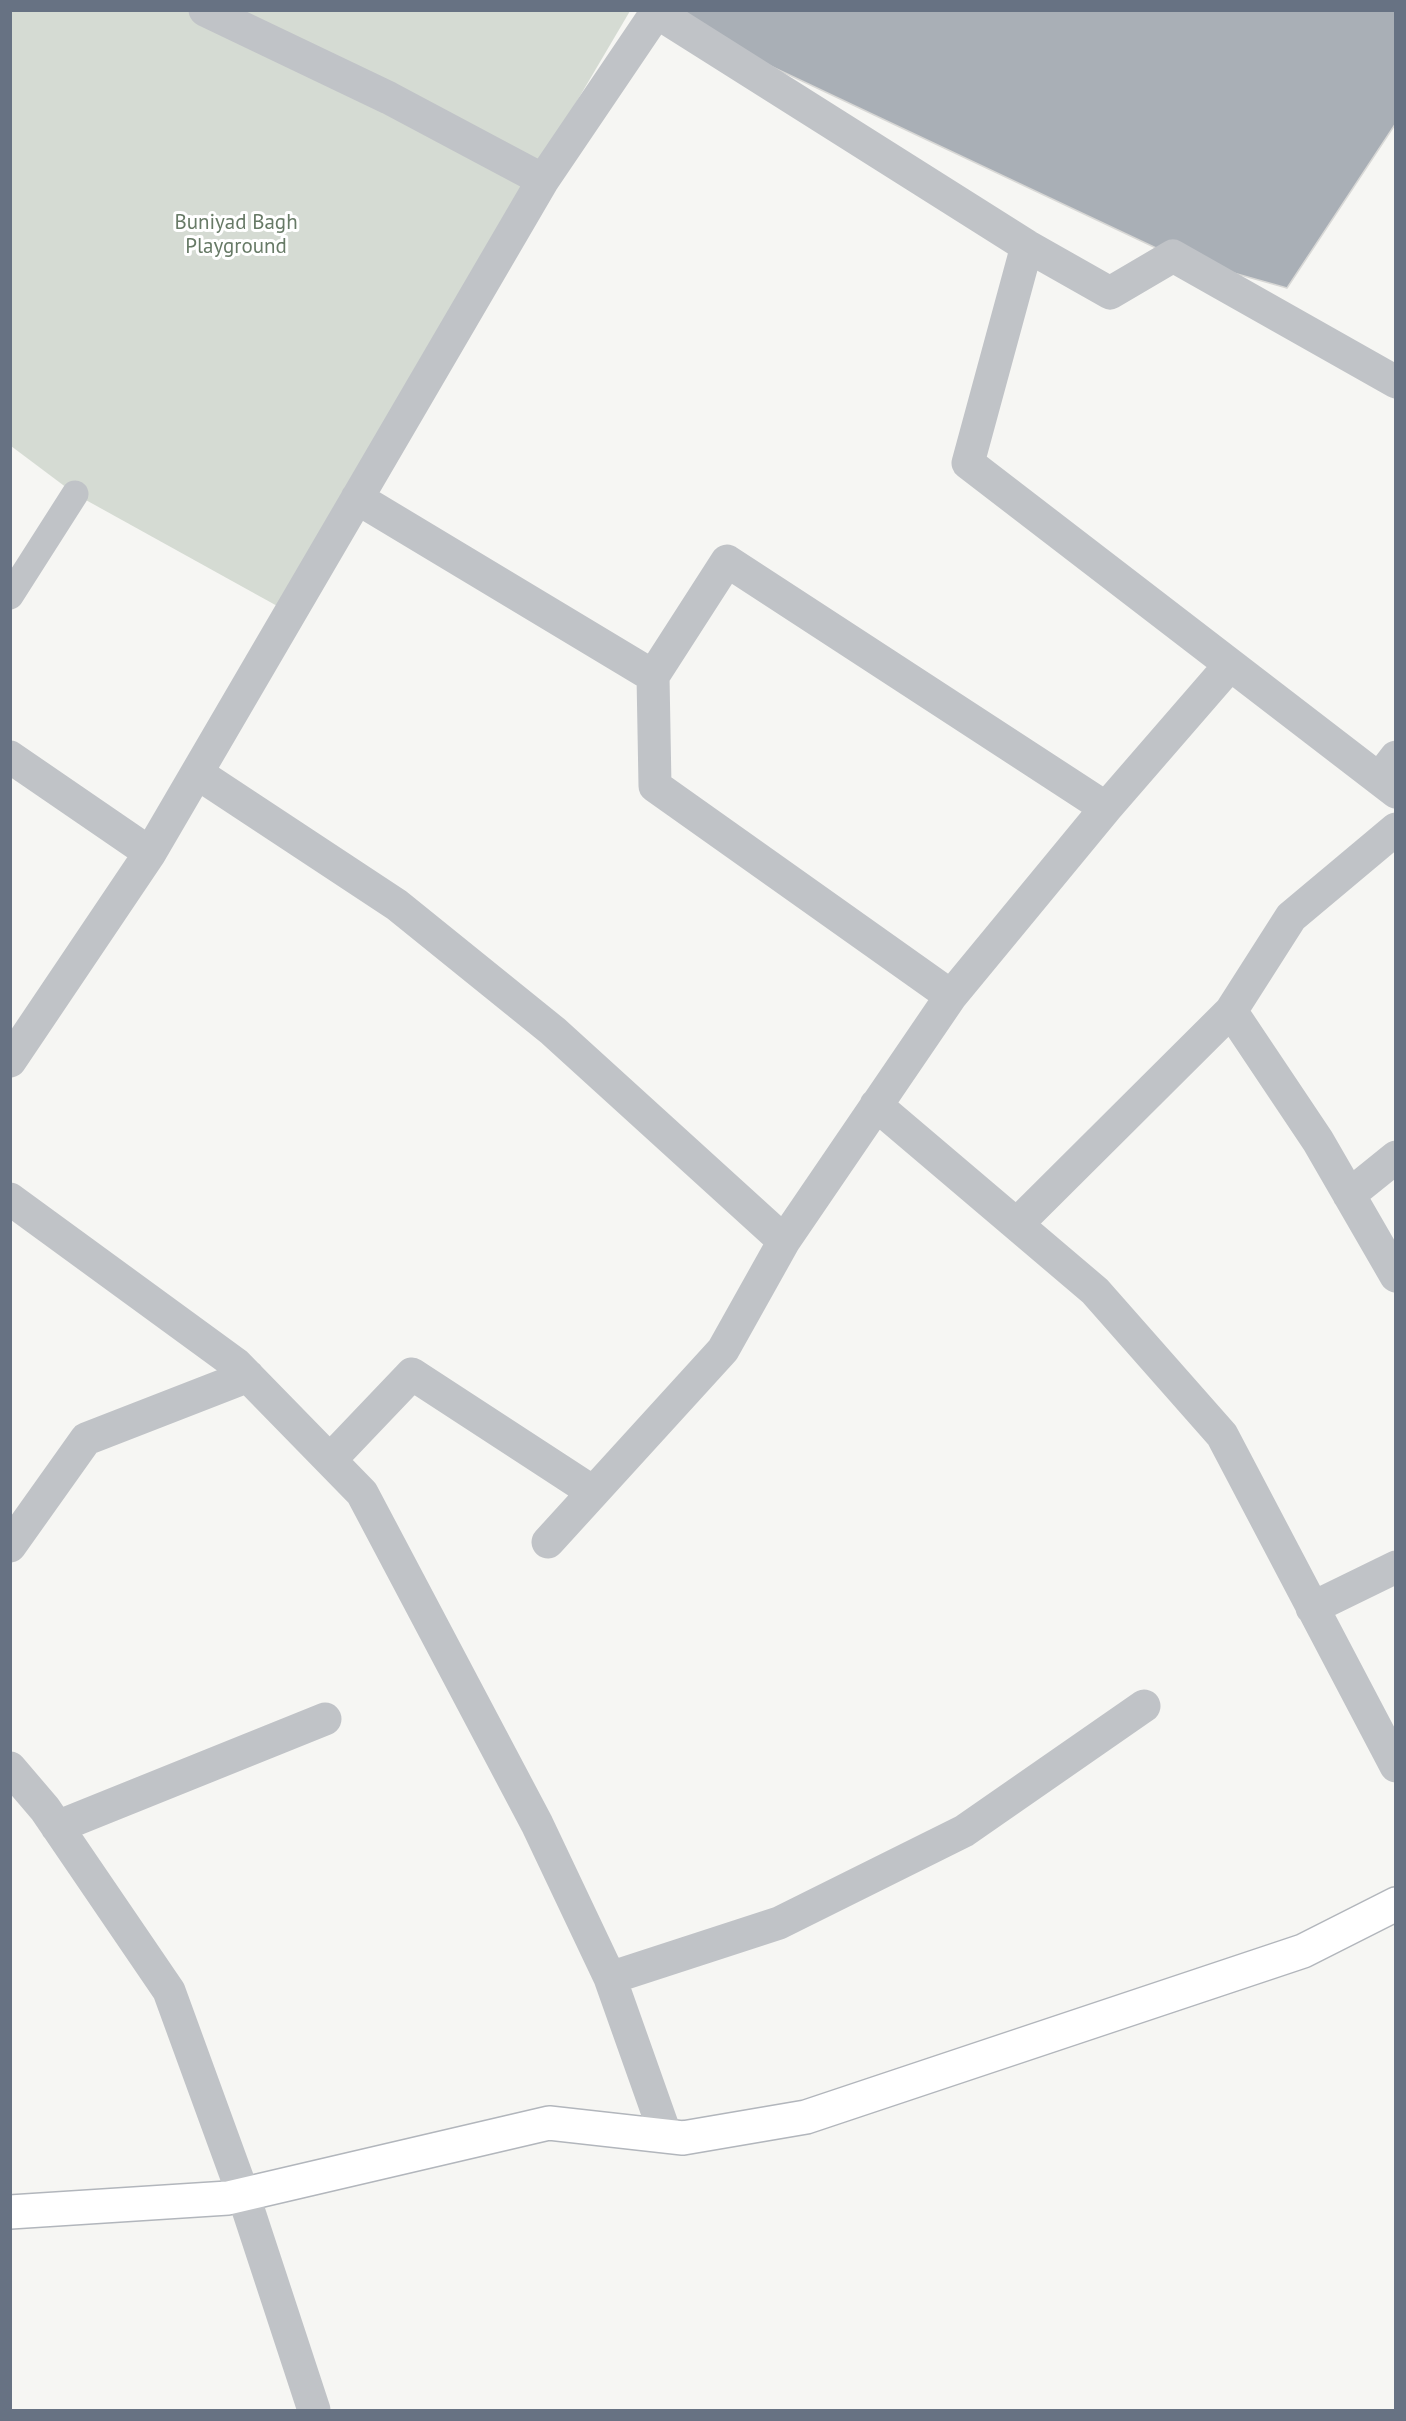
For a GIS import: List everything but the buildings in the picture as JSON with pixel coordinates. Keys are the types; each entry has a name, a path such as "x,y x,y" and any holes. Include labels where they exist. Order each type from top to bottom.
{"street":[{"path":"205,10 389,98 543,180"},
{"path":"10,1061 150,853 543,180 658,12 1027,246 1110,293 1173,256 1395,382"},
{"path":"1027,246 968,463 1230,665 1390,776"},
{"path":"357,498 653,676"},
{"path":"951,996 655,786 653,676 727,561 1106,808"},
{"path":"548,1542 723,1350 784,1241 951,996 1106,808 1230,665"},
{"path":"10,757 150,853"},
{"path":"197,773 397,905 554,1031 784,1241"},
{"path":"1017,1224 1231,1011 1291,917 1395,829"},
{"path":"1231,1011 1318,1141 1395,1276"},
{"path":"876,1105 1095,1291 1222,1435 1395,1766"},
{"path":"1348,1195 1395,1156"},
{"path":"10,1199 236,1364 362,1493 537,1824 610,1978 666,2136"},
{"path":"330,1460 412,1374 593,1492"},
{"path":"10,1546 86,1439 248,1376"},
{"path":"1312,1608 1395,1567"},
{"path":"610,1978 779,1923 964,1831 1144,1707"},
{"path":"57,1827 325,1719"},
{"path":"10,1768 57,1827 170,1991 243,2194 314,2410"},
{"path":"10,2212 228,2198 549,2123 683,2138 806,2116 1303,1951 1395,1904"}],"lane":[{"path":"10,596 75,494"}],"green space":[{"name":"Buniyad Bagh Playground","path":"11,11 630,11 279,607 75,494 11,446"}]}
